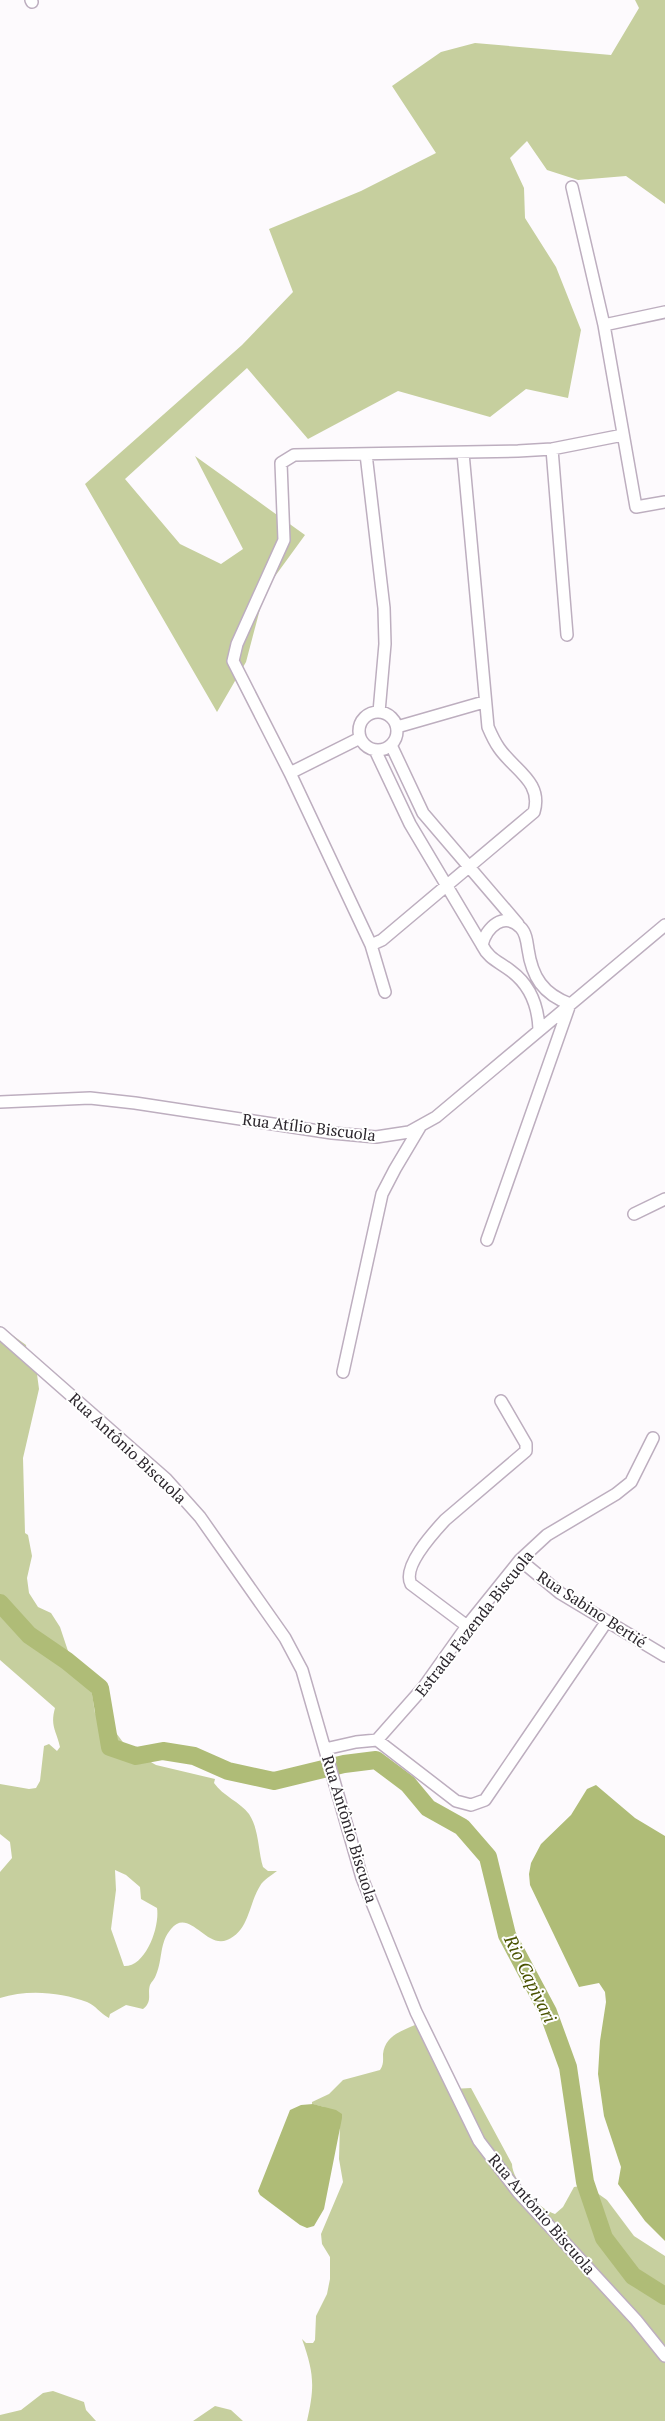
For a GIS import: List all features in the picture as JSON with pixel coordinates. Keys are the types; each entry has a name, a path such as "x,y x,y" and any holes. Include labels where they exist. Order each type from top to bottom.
{"street":[{"path":"572,187 604,325 636,507 665,502"},
{"path":"604,325 665,312"},
{"path":"385,992 371,945 290,773 233,661 237,644 284,540 281,463 294,454 463,453 552,449 623,435"},
{"path":"552,449 567,634"},
{"path":"371,945 382,940 446,884 534,812 538,801 534,788 499,748 488,727 484,702 463,453"},
{"path":"366,454 384,608 385,644 380,712"},
{"path":"397,727 484,702"},
{"path":"380,712 390,717 397,727 396,737 391,745 383,750 375,750 366,746 360,738 359,732 362,720 373,713 380,712"},
{"path":"290,773 360,738"},
{"path":"391,745 422,813 526,936 533,974 544,990 556,999 570,1004 487,1240"},
{"path":"375,750 410,824 487,955 522,980 537,1008 539,1029"},
{"path":"482,945 485,933 491,926 500,921 510,921 521,928"},
{"name":"Rua Atílio Biscuola","path":"0,1102 90,1098 135,1102 332,1133 376,1137 398,1135 420,1127 436,1117 539,1029 665,926"},
{"path":"343,1372 382,1194 394,1169 420,1127"},
{"path":"634,1214 665,1199"},
{"name":"Rua Antônio Biscuola","path":"0,1333 166,1479 200,1517 285,1638 302,1670 362,1878 400,1977 479,2141 518,2192 636,2320 665,2356"},
{"path":"467,1626 411,1584 408,1578 409,1569 434,1532 445,1520 526,1451 526,1444 502,1401"},
{"name":"Estrada Fazenda Biscuola","path":"377,1740 423,1688 467,1626 520,1560 547,1536 616,1494 631,1482 653,1438"},
{"name":"Rua Sabino Bertié","path":"520,1560 560,1593 665,1656"},
{"path":"327,1754 356,1742 377,1740 456,1801 471,1805 485,1800 607,1621"}],"shaded area":[{"path":"635,0 665,0 665,204 626,176 578,180 547,170 527,141 510,158 524,188 525,218 556,267 581,330 568,398 526,389 490,417 398,391 308,439 247,368 125,479 180,544 221,564 243,549 195,456 305,535 265,590 246,662 217,712 85,484 242,345 293,292 269,229 361,191 436,153 392,86 441,52 475,43 611,55 639,8"},
{"path":"0,1326 26,1345 28,1361 37,1374 39,1389 23,1458 25,1533 28,1535 32,1556 27,1578 29,1593 38,1607 51,1613 60,1627 73,1666 84,1674 88,1680 95,1713 108,1722 128,1749 156,1765 215,1779 214,1783 218,1788 249,1814 257,1833 263,1867 268,1871 277,1871 261,1884 240,1931 227,1940 219,1941 212,1939 191,1925 184,1923 178,1924 171,1929 167,1934 158,1969 149,1988 148,2003 143,2009 126,2005 110,2014 109,2018 90,2003 66,1996 44,1993 21,1993 0,1998 0,1872 12,1858 10,1842 0,1834 0,1784 29,1789 36,1788 40,1781 44,1746 49,1744 57,1751 60,1747 53,1724 55,1708 0,1660","holes":["115,1870 126,1875 140,1887 141,1899 157,1908 157,1916 154,1935 145,1953 132,1965 124,1966 111,1929 116,1890"]},
{"path":"596,1785 635,1818 665,1836 665,2241 645,2221 618,2184 621,2167 604,2116 598,2074 600,2041 606,2002 605,1992 599,1983 579,1987 530,1885 531,1863 541,1844 571,1815 587,1789"},
{"path":"415,2025 421,2027 452,2089 471,2088 512,2164 516,2178 534,2200 555,2214 563,2207 574,2187 586,2185 607,2200 634,2236 665,2256 665,2421 307,2421 312,2380 309,2361 302,2339 306,2343 313,2343 315,2340 316,2316 327,2294 330,2279 330,2257 322,2244 321,2234 343,2182 339,2159 340,2123 324,2107 312,2104 312,2102 329,2094 343,2080 380,2070 383,2064 384,2048 390,2038"},
{"path":"313,2104 336,2110 342,2114 342,2118 324,2209 314,2226 307,2228 300,2225 260,2195 258,2191 290,2110 301,2105"},
{"path":"53,2391 84,2402 86,2410 96,2421 0,2421 0,2415 21,2410 43,2393"},
{"path":"215,2406 231,2410 243,2421 193,2421"}],"waterway":[{"name":"Rio Capivari","path":"0,1603 29,1635 67,1661 100,1688 110,1747 136,1756 163,1751 194,1756 228,1771 274,1781 344,1764 376,1760 408,1784 428,1808 462,1827 488,1857 507,1935 548,2012 568,2067 585,2182 604,2238 633,2276 665,2296"}]}
